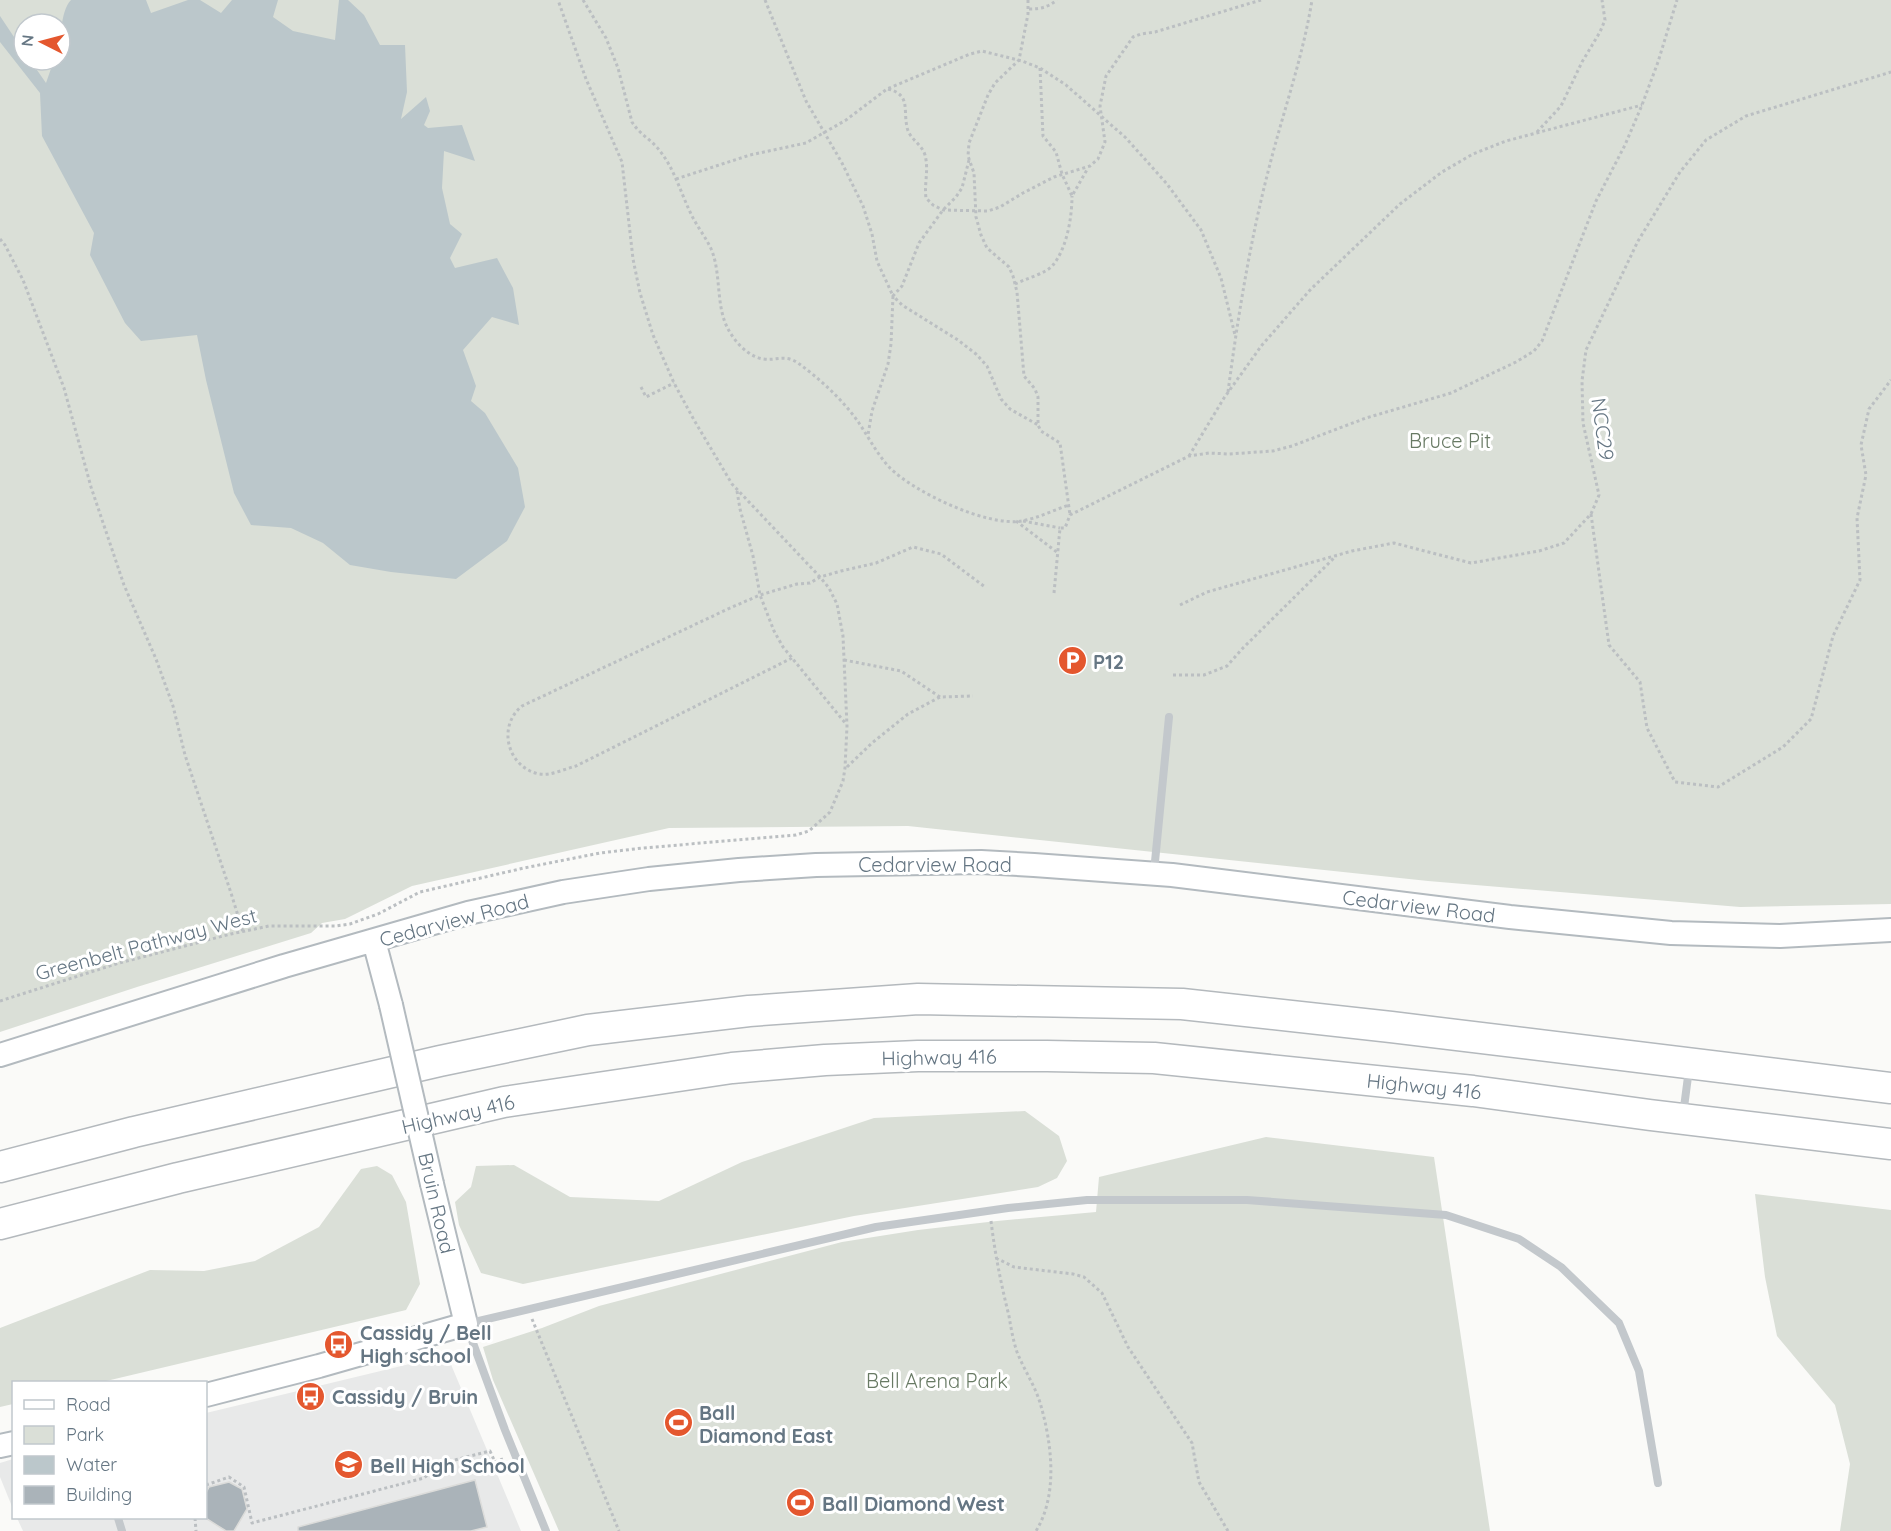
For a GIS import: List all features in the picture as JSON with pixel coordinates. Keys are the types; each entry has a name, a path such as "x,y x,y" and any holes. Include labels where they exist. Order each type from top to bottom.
{"highway":[{"path":"0,1167 146,1129 440,1061 588,1030 749,1011 918,999 1182,1004 1891,1088"},
{"name":"Highway 416","path":"0,1224 178,1178 504,1102 732,1068 825,1060 918,1056 1154,1058 1473,1091 1891,1144"}],"main road":[{"name":"Cedarview Road","path":"0,1054 284,966 468,913 563,892 649,879 739,870 816,865 981,862 1154,874 1510,917 1671,933 1780,936 1891,930"},
{"name":"Bruin Road","path":"374,941 466,1324"},
{"path":"207,1395 466,1324"}],"lane":[{"path":"1154,874 1169,717"},
{"path":"1683,1119 1689,1064"},
{"path":"546,1531 504,1430 466,1324 876,1227 1088,1200 1247,1200 1446,1215 1519,1239 1561,1267 1619,1323 1639,1371 1658,1483"}],"path":[{"name":"Greenbelt Pathway West","path":"0,1001 119,963 269,926 350,924 378,914 420,892 524,868 600,853 796,836 809,831 830,812 843,782 847,726 843,636 837,604 820,577 736,490 674,383 653,335 640,293 633,259 622,162 586,80 558,0"},
{"path":"584,0 606,38 618,68 632,122 637,130 658,148 669,164 693,218 713,253 727,327 747,354 764,359 783,357 796,362 843,403 891,469 916,487 942,501 995,520 1021,521 1065,528 1070,515 1060,443 1041,431 1038,425 1038,397 1035,389 1024,376 1015,285 1009,267 987,248 981,235 976,211 974,173 969,158"},
{"path":"765,0 806,101 863,206 872,234 877,261 893,296 902,305 976,354 987,366 1001,399 1010,409 1038,425"},
{"path":"867,436 888,364 893,296 902,286 919,243 962,188 969,158 969,143 988,95 995,83 1019,60 1028,0"},
{"path":"1028,9 1040,9 1058,0"},
{"path":"887,89 898,92 902,97 906,110 907,128 924,152 927,168 926,198 943,210 988,211 1062,174 1089,166 1098,159 1105,142 1101,95 1106,76 1133,37 1261,0"},
{"path":"1227,393 1239,308 1269,168 1295,74 1312,0"},
{"path":"1536,133 1562,106 1582,62 1600,32 1605,20 1602,0"},
{"path":"1070,515 1189,456 1209,453 1273,451 1292,446 1358,421 1450,393 1534,351 1542,341 1596,201 1625,145 1642,105 1677,0"},
{"path":"675,179 750,155 806,142 861,109 887,89 961,58 982,51 1019,60 1040,68 1066,85 1101,114 1167,184 1201,230 1221,278 1235,335"},
{"path":"1015,285 1053,265 1067,236 1072,214 1072,196 1062,174 1056,152 1042,136 1040,68"},
{"name":"NCC29","path":"1591,514 1599,495 1583,423 1582,381 1586,350 1638,242 1680,172 1706,140 1746,116 1891,72"},
{"path":"1189,456 1227,393 1262,345 1311,289 1400,204 1442,172 1473,154 1506,141 1642,105"},
{"path":"1072,196 1089,166"},
{"path":"0,239 23,280 64,388 91,487 124,585 156,659 173,706 185,755 243,932"},
{"path":"1591,514 1610,645 1640,682 1647,728 1675,782 1718,787 1783,747 1811,719 1833,636 1860,580 1857,518 1866,475 1861,445 1869,409 1891,380"},
{"path":"640,387 646,397 674,383"},
{"path":"736,490 753,556 760,595 774,631 783,647 847,726"},
{"path":"1021,521 1069,505"},
{"path":"1180,605 1208,592 1338,555 1394,543 1471,563 1539,551 1564,543 1591,514"},
{"path":"1016,521 1058,553"},
{"path":"1054,593 1060,528"},
{"path":"792,658 576,766 546,775 535,773 515,758 508,746 508,727 514,712 522,706 760,595 876,563 913,547 941,554 985,587"},
{"path":"1173,675 1204,675 1227,666 1338,555"},
{"path":"844,660 901,671 940,697"},
{"path":"845,768 908,714 940,697 973,696"},
{"path":"989,1211 996,1258 1017,1351 1041,1405 1048,1442 1052,1474 1041,1524 1036,1531"},
{"path":"996,1258 1014,1267 1084,1277 1102,1293 1128,1347 1192,1443 1199,1482 1228,1531"},
{"path":"528,1310 620,1531"},
{"path":"207,1485 229,1477 244,1487 252,1523 424,1478 439,1464 490,1450 495,1462 516,1455"}],"shaded area":[{"name":"Bell High School","path":"447,1355 521,1531 23,1531 17,1519 207,1519 207,1413"},
{"path":"12,1460 12,1507 0,1477 0,1463"}],"green space":[{"name":"Bruce Pit","path":"0,0 1891,0 1891,904 1740,907 1428,881 908,826 669,828 412,886 345,919 322,923 311,933 0,1032"},
{"path":"1025,1111 1059,1136 1067,1161 1057,1178 1038,1187 854,1216 523,1284 481,1273 459,1225 455,1202 471,1187 476,1166 514,1165 570,1197 659,1201 742,1162 874,1118"},
{"name":"Bell Arena Park","path":"1266,1137 1434,1157 1490,1531 559,1531 493,1380 483,1347 599,1306 842,1242 918,1230 1096,1212 1099,1177"},
{"path":"377,1166 392,1175 406,1202 420,1284 406,1310 106,1381 12,1381 12,1404 0,1407 0,1328 150,1270 204,1271 255,1261 319,1227 361,1169"},
{"path":"1755,1194 1891,1210 1891,1531 1840,1531 1850,1464 1835,1405 1777,1336 1765,1277"}],"water":[{"path":"71,0 146,0 151,13 188,0 200,0 221,13 232,0 278,0 273,17 293,31 335,40 339,0 348,0 364,15 380,45 405,45 407,92 401,119 426,97 430,111 424,125 428,128 462,125 475,161 444,151 442,188 450,224 462,234 450,258 455,268 497,258 513,288 519,325 492,317 463,350 476,386 471,401 485,413 518,468 525,507 507,541 456,579 350,565 323,543 291,528 251,525 234,493 197,335 141,341 125,323 90,255 94,233 42,136 40,93 24,72 38,72 46,83 50,72 72,72 72,12 65,12"},
{"path":"0,16 12,34 12,57 0,42"}],"building":[{"path":"475,1480 487,1527 471,1531 298,1531 298,1527"},
{"path":"229,1482 242,1489 247,1509 234,1531 226,1531 207,1519 209,1487"}],"place":[{"name":"P12","path":"1072,661"},
{"name":"Cassidy / Bell High school","path":"339,1344"},
{"name":"Cassidy / Bruin","path":"311,1396"},
{"name":"Ball Diamond East","path":"678,1423"},
{"name":"Bell High School","path":"349,1465"},
{"name":"Ball Diamond West","path":"801,1503"}]}
